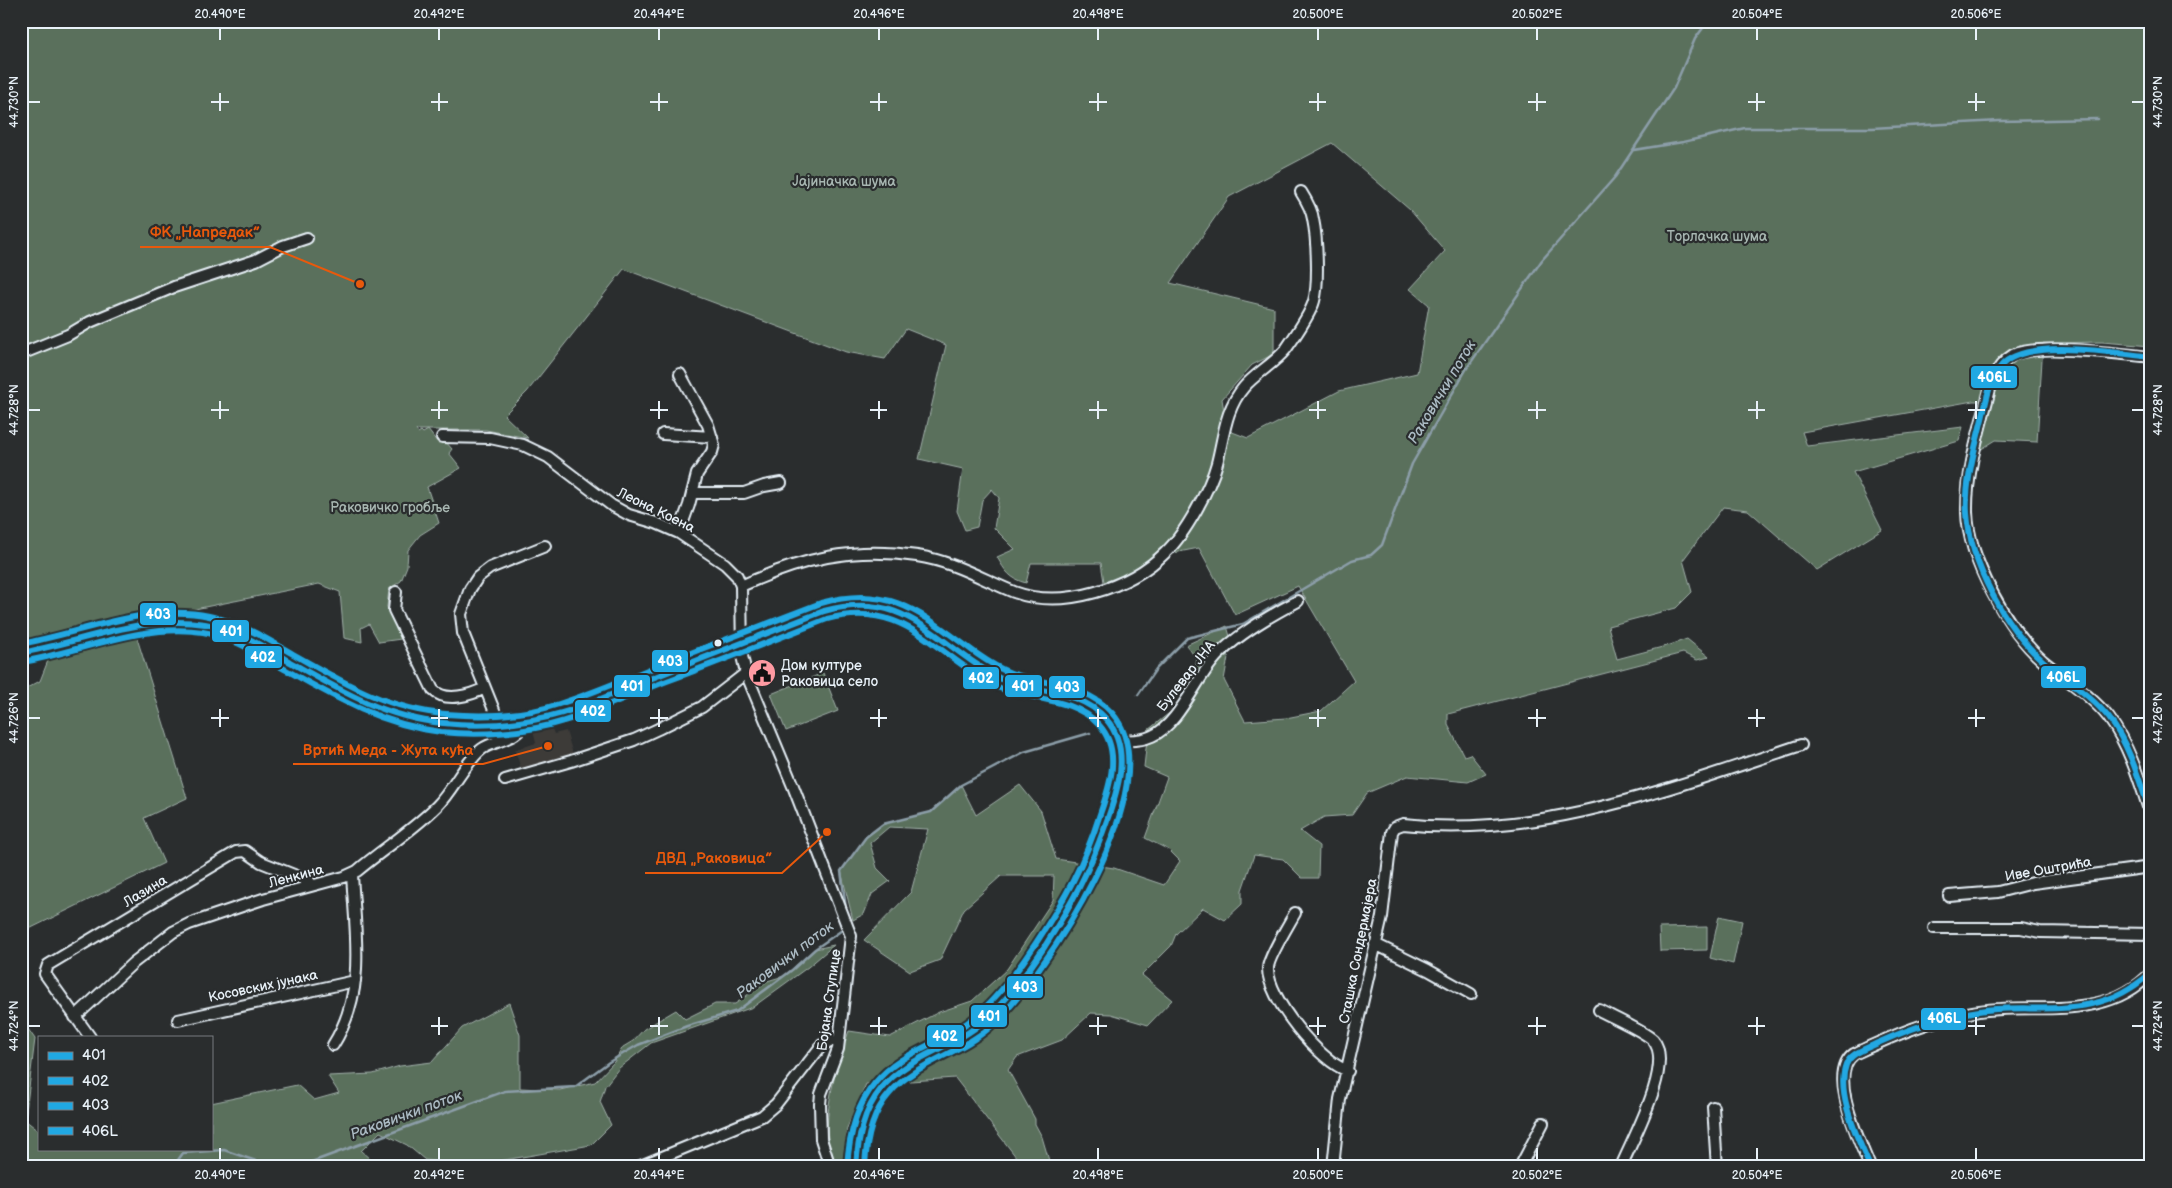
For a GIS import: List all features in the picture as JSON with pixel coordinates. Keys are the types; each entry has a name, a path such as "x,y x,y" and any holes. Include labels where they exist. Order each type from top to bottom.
{"main road":[{"path":"21,653 144,624 174,621 195,622 238,633 359,700 396,714 446,724 498,725 555,715 583,706 844,605 869,604 894,610 929,628 994,676 1020,685 1076,699 1095,710 1104,716 1113,728 1118,740 1121,765 1119,781 1100,841 1071,906 1033,963 1006,999 991,1014 965,1035 895,1074 881,1088 866,1115 857,1151 856,1167"}],"street":[{"path":"742,643 741,586 778,569 819,558 855,553 885,553 932,559 962,569 1014,591 1030,596 1055,598 1107,588 1134,576 1157,560 1172,546 1181,533 1209,484 1217,463 1224,429 1233,402 1249,381 1285,351 1314,302 1316,271 1313,217 1301,192"},
{"path":"21,354 76,332 90,322 174,287 256,260 283,246 307,238"},
{"path":"2151,357 2098,352 2034,350 2020,352 2004,362 1992,381 1970,475 1967,513 1971,544 1992,591 2034,652 2097,706 2117,730 2127,748 2151,816"},
{"path":"679,533 697,474 712,452 714,445 708,425 680,374"},
{"path":"663,434 712,437"},
{"name":"Леона Коена","path":"442,437 490,438 523,445 548,457 611,505 679,533 725,564 737,576 741,586"},
{"path":"692,493 744,493 780,483"},
{"path":"498,725 462,627 461,614 466,597 474,582 490,568 545,546"},
{"path":"396,592 394,610 433,690 444,696 454,696 472,694 485,688"},
{"name":"Булевар ЈНА","path":"1118,740 1138,741 1153,736 1168,723 1219,654 1272,615 1298,601"},
{"name":"Бојана Ступице","path":"742,643 746,673 793,786 850,934 851,946 839,1040 836,1056 821,1094 820,1104 821,1139 830,1167"},
{"path":"505,780 571,761 650,733 702,707 746,673"},
{"name":"Ленкина","path":"75,1017 133,963 173,932 189,924 239,907 352,874 436,807 480,751 500,739 518,733 522,729 523,721"},
{"name":"Сташка Сондермајера","path":"1333,1167 1337,1116 1376,944 1386,892 1392,832 1398,825 1482,827 1558,817 1650,794 1801,745"},
{"name":"Лазина","path":"75,1017 45,974 48,965 236,852 245,852 261,862 309,881 312,886"},
{"name":"Иве Оштрића","path":"1949,896 1998,892 2033,883 2151,867"},
{"path":"333,1044 349,1012 355,981 358,953 352,874"},
{"path":"1295,913 1268,965 1269,975 1276,994 1307,1039 1324,1058 1348,1071"},
{"path":"1934,928 2021,928 2040,932 2151,934"},
{"path":"1376,944 1471,994"},
{"path":"1870,1167 1843,1087 1845,1066 1849,1058 1854,1054 1914,1028 1968,1013 1994,1009 2078,1007 2100,1004 2129,990 2151,973"},
{"name":"Косовских јунака","path":"178,1020 355,981"},
{"path":"1599,1010 1650,1038 1657,1049 1653,1094 1621,1167"},
{"path":"75,1017 89,1036"},
{"path":"638,1167 762,1116 776,1104 807,1061 822,1045 830,1041 839,1040"},
{"path":"1713,1107 1717,1167"},
{"path":"1520,1167 1544,1123"}],"shaded area":[{"path":"551,726 554,734 566,731 574,757 522,772 515,750 536,743 533,731"}],"green space":[{"path":"21,21 2151,21 2151,346 2102,342 2043,343 2037,442 1996,440 1975,453 1990,401 1973,401 1802,432 1807,446 1963,427 1959,441 1853,472 1882,530 1817,570 1748,510 1723,507 1683,560 1692,592 1676,608 1608,626 1617,659 1687,639 1709,657 1697,660 1683,653 1448,714 1448,725 1464,756 1470,754 1486,774 1468,782 1407,776 1367,793 1352,815 1324,817 1300,831 1319,846 1318,878 1302,878 1283,859 1254,855 1242,890 1242,904 1225,920 1203,908 1176,934 1171,946 1142,975 1172,1000 1148,1025 1111,1014 1091,1013 1062,1040 1017,1057 1008,1070 1035,1119 1035,1124 1042,1137 1050,1164 1020,1162 955,1078 866,1084 847,1128 844,1167 835,1167 830,1151 828,1117 838,1063 849,1031 890,1037 939,1012 972,1001 1007,969 1053,900 1054,876 1001,876 964,909 940,960 910,971 864,940 911,892 928,829 889,827 870,843 877,868 890,881 872,894 864,914 853,920 841,871 866,837 883,824 931,812 961,785 976,815 1020,785 1041,811 1056,859 1114,868 1164,885 1180,861 1169,850 1145,838 1167,777 1144,767 1148,730 1188,698 1197,659 1186,645 1227,626 1231,640 1224,680 1245,721 1286,718 1321,711 1354,681 1298,586 1235,615 1199,548 1158,556 1139,569 1104,582 1101,563 1031,563 1026,583 1012,577 997,557 1015,549 994,528 999,498 992,489 982,500 977,527 965,530 957,511 963,469 919,459 946,345 906,329 885,359 846,352 624,269 527,392 504,415 528,438 486,430 428,430 438,443 445,441 452,449 449,453 461,468 427,487 439,523 420,535 408,550 407,566 401,581 389,589 387,607 401,639 379,642 369,624 361,628 362,642 344,638 340,592 319,584 21,644","holes":["1332,143 1410,210 1445,251 1410,289 1429,305 1417,373 1339,391 1248,438 1227,430 1222,399 1252,365 1274,354 1274,308 1170,283 1229,197","416,430 428,430 423,433 421,431 418,433"]},
{"path":"136,635 187,798 144,818 164,863 21,933 21,691 40,681 49,658"},
{"path":"823,673 838,711 786,731 771,694"},
{"path":"1719,916 1742,921 1733,964 1710,958"},
{"path":"1707,927 1707,950 1660,951 1659,928"},
{"path":"834,945 808,967 753,1007 651,1043 619,1068 605,1086 600,1102 611,1125 591,1145 476,1165 425,1160 407,1145 380,1132 361,1151 379,1167 21,1167 21,1019 35,1039 25,1120 38,1130 38,1150 212,1150 212,1103 297,1085 314,1100 339,1093 328,1076 373,1074 400,1066 432,1062 462,1028 509,1003 520,1035 520,1088 560,1090 595,1082 614,1062 623,1047 633,1041 644,1029 676,1010 685,1019 715,1004 735,1004 767,981 784,976 815,949"}],"waterway":[{"name":"Раковички поток","path":"1138,695 1156,669 1187,638 1243,624 1352,560 1371,555 1382,545 1412,464 1467,368 1542,260 1615,177 1674,88 1695,39 1708,21"},
{"path":"1634,150 1683,142 1745,128 1872,128 1999,121 2098,119"},
{"name":"Раковички поток","path":"846,909 841,871 866,837 883,824 931,812 961,785 1024,752 1090,733"},
{"name":"Раковички поток","path":"298,1167 505,1091 575,1087 609,1062 638,1045 687,1026 737,1011 792,970 815,949 845,928"},
{"name":"Раковички поток","path":"173,1167 183,1153 224,1150 273,1167"}],"transit line":[{"name":"406L","path":"2151,357 2072,349 2049,349 2013,357 2001,366 1990,386 1967,490 1967,513 1975,553 1982,573 2003,613 2029,647 2043,661 2078,688 2109,718 2129,752 2151,815"},
{"name":"403","path":"21,644 138,616 162,613 209,616 232,622 253,632 330,675 385,701 405,707 446,714 503,715 546,708 572,700 821,603 846,598 867,597 887,600 905,606 922,615 998,667 1024,677 1078,691 1102,703 1112,713 1127,744 1127,784 1115,830 1094,878 1068,925 1040,968 1013,1003 989,1028 977,1037 924,1066 900,1083 890,1093 874,1118 867,1147 865,1167"},
{"name":"401","path":"21,653 136,626 182,622 205,624 228,630 249,639 327,683 382,709 422,720 443,723 488,724 533,720 562,713 824,611 849,606 870,606 906,616 983,669 1002,679 1019,685 1072,697 1096,710 1106,719 1114,731 1119,744 1120,772 1110,813 1079,888 1045,946 1017,985 994,1012 973,1030 904,1068 881,1089 870,1107 862,1126 856,1167"},
{"name":"402","path":"23,662 157,631 203,632 226,638 343,701 380,717 420,729 472,734 519,731 564,721 827,619 850,615 870,615 888,619 921,635 979,677 996,686 1005,690 1067,705 1090,716 1106,735 1110,746 1112,768 1107,792 1094,832 1065,896 1023,962 1002,990 986,1007 965,1025 898,1062 875,1083 862,1102 854,1123 849,1144 847,1166"},
{"name":"406L","path":"1870,1167 1850,1117 1844,1089 1843,1077 1846,1065 1856,1054 1865,1048 1908,1031 1966,1013 1996,1009 2055,1008 2100,1002 2123,993 2151,973"}],"place":[{"name":"ФК „Напредак”","path":"360,284"},
{"name":"Дом културе Раковица село","path":"762,673"},
{"name":"Вртић Меда - Жута кућа","path":"548,746"},
{"name":"ДВД „Раковица”","path":"827,832"}],"park label":[{"name":"Јајиначка шума","path":"844,181"},
{"name":"Торлачка шума","path":"1717,236"},
{"name":"Раковичко гробље","path":"390,507"}]}
